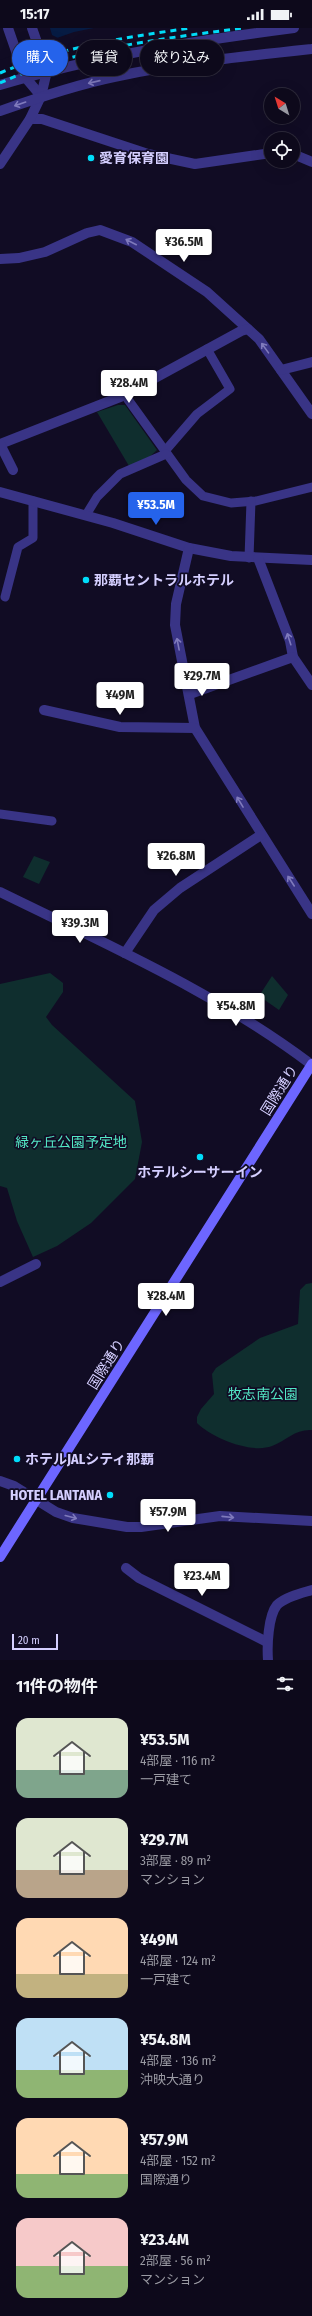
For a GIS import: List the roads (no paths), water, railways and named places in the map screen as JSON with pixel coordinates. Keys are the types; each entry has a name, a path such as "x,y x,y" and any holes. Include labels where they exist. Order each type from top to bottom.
{"main road":[{"name":"国際通り","path":"0,1557 312,1064"}],"street":[{"path":"8,28 25,77 41,96"},
{"path":"32,28 37,40"},
{"path":"68,66 144,50 294,28"},
{"path":"0,111 41,96 83,84 150,70 312,49"},
{"path":"0,85 29,76"},
{"path":"0,164 30,119 41,96 46,76"},
{"path":"30,119 42,119 148,154 195,164 264,154"},
{"path":"300,157 312,162"},
{"path":"0,259 18,258 45,252 87,233 100,230 132,242 207,292 258,338 312,414"},
{"path":"13,470 0,444 124,394 248,329"},
{"path":"281,370 312,362"},
{"path":"0,492 86,515 189,548 253,558 312,560"},
{"path":"189,548 176,604 175,625 190,694 195,728 312,914"},
{"path":"253,558 290,641 293,657 312,685"},
{"path":"190,694 293,657"},
{"path":"44,710 120,728 195,728"},
{"path":"125,954 154,910 180,888 261,835"},
{"path":"0,892 125,954 218,1003 312,1064"},
{"path":"0,1282 36,1264"},
{"path":"0,1481 14,1486 56,1512 73,1518 127,1527 141,1527 220,1516 312,1521"},
{"path":"126,1568 139,1578 267,1642"},
{"path":"268,1660 267,1642 272,1618 277,1605 312,1590"}],"lane":[{"path":"86,515 97,497 120,474 166,452 196,414 230,389 208,349"},
{"path":"124,394 186,480 203,496 232,503 252,501 312,487"},
{"path":"6,597 18,548 33,538 33,501"},
{"path":"252,501 253,558"},
{"path":"0,814 52,821"}],"water":[{"path":"0,28 94,28 74,32 51,40 12,40 12,54 0,58"}],"railway":[{"path":"0,73 46,56 94,44 191,28"},
{"path":"0,83 58,61 119,46 243,28"}],"place":[{"name":"愛育保育園","path":"91,158"},
{"name":"那覇セントラルホテル","path":"86,580"},
{"name":"ホテルシーサーイン","path":"200,1157"},
{"name":"ホテルJALシティ那覇","path":"17,1459"},
{"name":"HOTEL LANTANA","path":"110,1495"}],"park label":[{"name":"緑ヶ丘公園予定地","path":"71,1142"},
{"name":"牧志南公園","path":"263,1394"}]}
